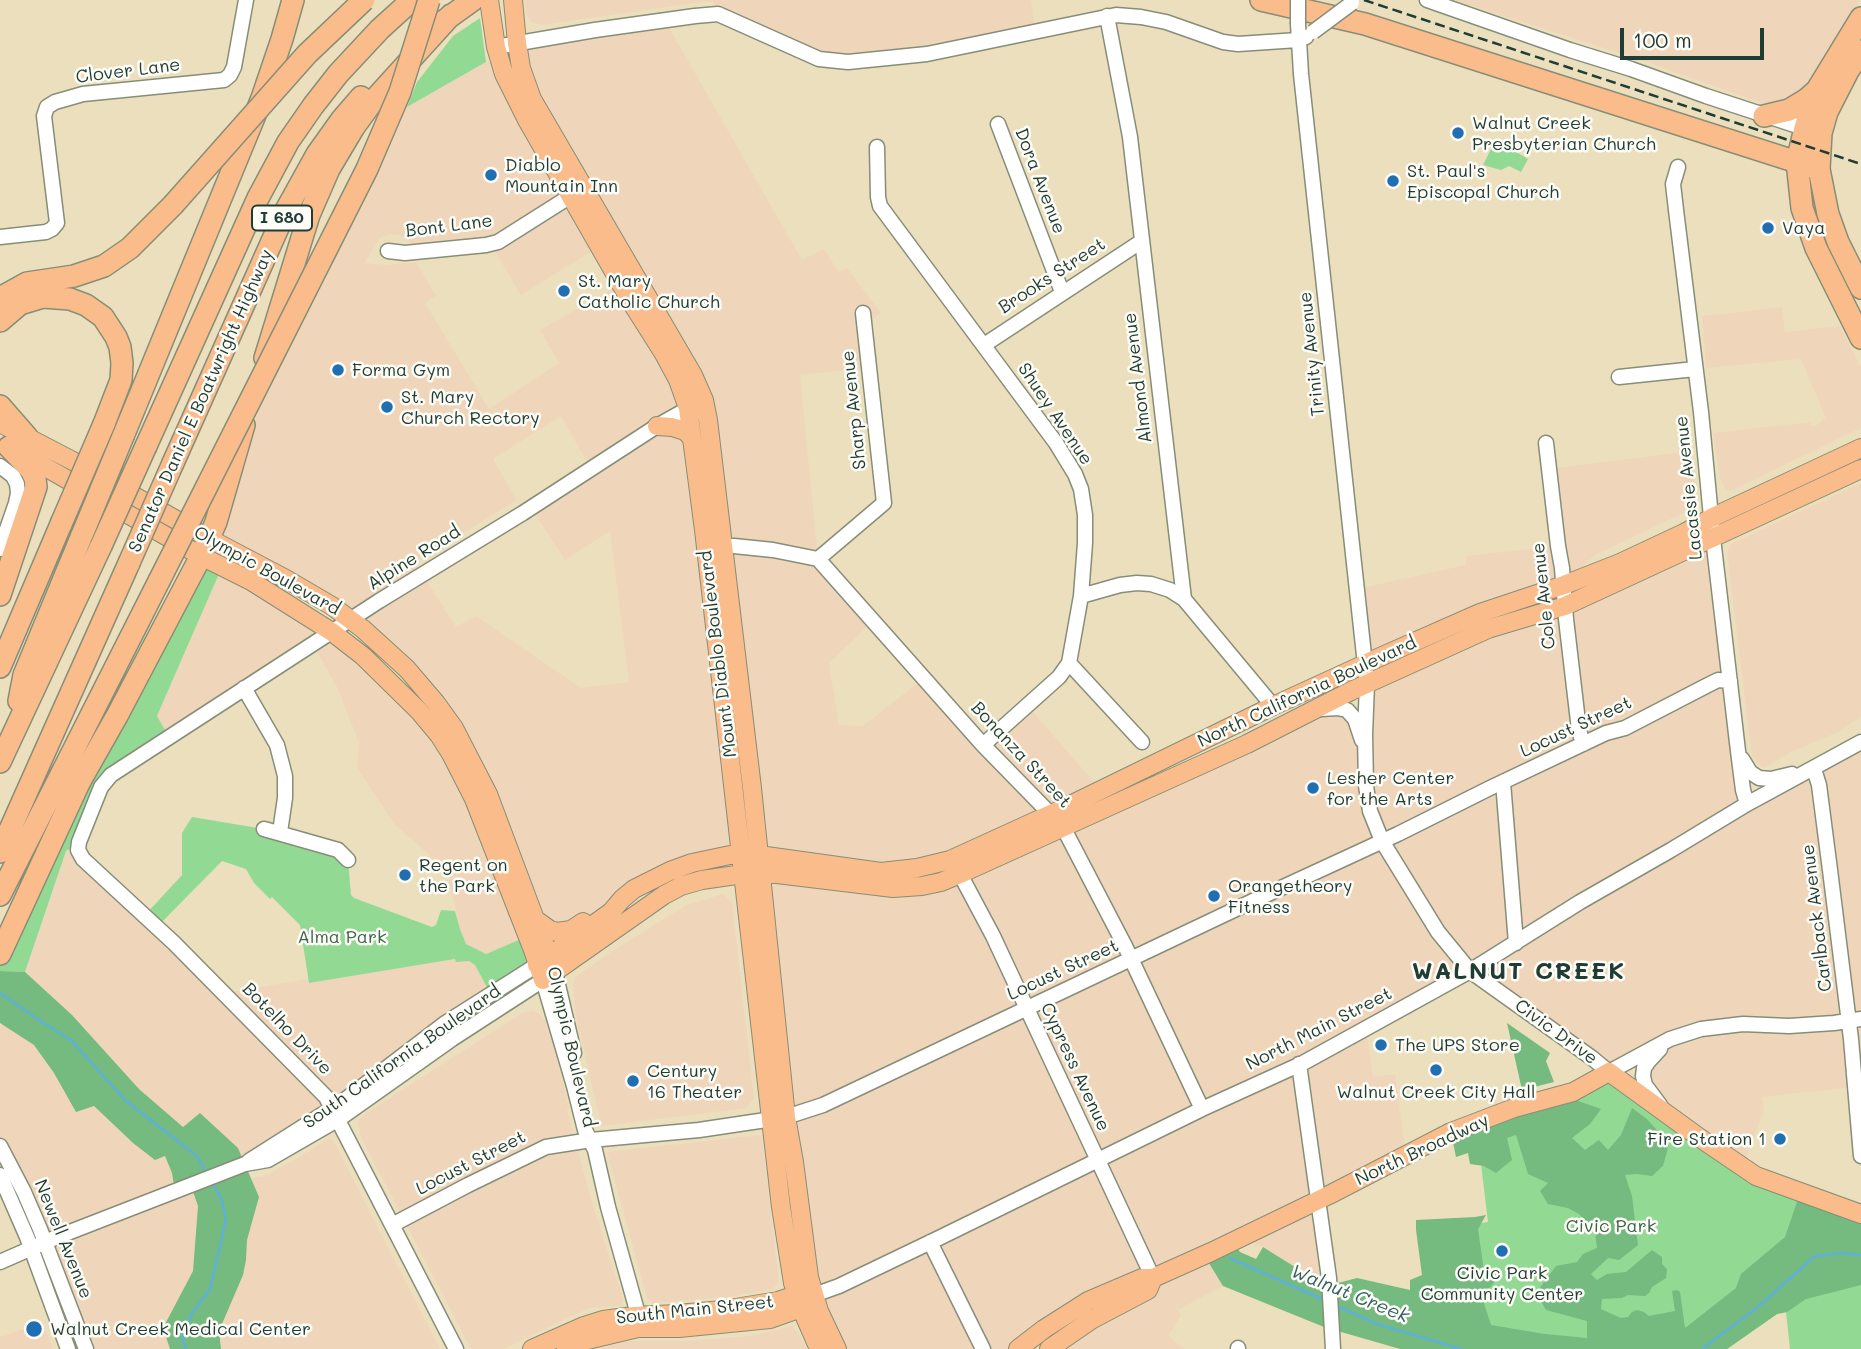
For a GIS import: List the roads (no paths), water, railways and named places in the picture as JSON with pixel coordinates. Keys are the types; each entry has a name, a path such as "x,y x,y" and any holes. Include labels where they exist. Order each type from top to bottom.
{"highway":[{"path":"12,734 24,675 262,98 293,0"},
{"path":"0,298 27,283 74,276 104,266 130,248 173,205 307,54 364,0"},
{"name":"Senator Daniel E Boatwright Highway","path":"0,762 102,547 254,207 283,152 338,74 373,36 412,0"},
{"path":"0,895 367,169 400,92 429,0"},
{"name":"Senator Daniel E Boatwright Highway","path":"0,852 277,229 306,172 329,137 369,87 397,59 473,0"},
{"path":"1261,0 1365,24"},
{"path":"1298,0 1365,24 1819,169"},
{"path":"3,947 80,781 124,704 216,522 298,246 318,191 342,146 373,101 451,15"},
{"path":"1764,116 1789,110 1817,90 1861,18"},
{"path":"1861,51 1797,162 1802,208 1816,248 1861,338"},
{"path":"1817,90 1813,131 1828,214 1838,242 1861,288"},
{"path":"0,321 20,304 43,297 70,299 86,305 103,317 116,337 122,363 121,380 104,425 0,667"},
{"path":"0,406 9,448 31,470 36,486 0,595"}],"main road":[{"name":"Mount Diablo Boulevard","path":"489,0 496,47 504,74 527,120 577,192 693,375 696,404 692,438 714,546"},
{"name":"Mount Diablo Boulevard","path":"513,0 521,68 532,99 577,192"},
{"name":"Mount Diablo Boulevard","path":"696,404 708,420 714,546 778,1117 794,1162 808,1277 804,1299 819,1349"},
{"name":"Olympic Boulevard","path":"0,423 9,448 205,547 316,596 351,620 407,669 454,728 495,810 536,920 546,968"},
{"path":"657,426 685,431 692,438"},
{"name":"North California Boulevard","path":"752,874 893,888 941,882 1273,705 1480,613 1620,564 1711,518 1861,449"},
{"name":"North California Boulevard","path":"750,855 881,872 917,868 950,860 1205,763 1367,683 1488,629 1565,606 1861,469"},
{"name":"Olympic Boulevard","path":"205,547 251,581 332,632 373,665 439,735 466,781 533,950 546,968"},
{"name":"South California Boulevard","path":"546,968 634,889 670,871 703,861 750,855"},
{"name":"South California Boulevard","path":"546,968 681,886 702,880 752,874"},
{"path":"536,920 550,930 570,930 622,899"},
{"name":"Civic Drive","path":"1609,1072 1756,1176 1861,1214"},
{"name":"North Broadway","path":"1018,1349 1088,1301 1142,1278 1153,1278 1211,1252 1451,1132 1514,1108 1573,1092 1609,1072"},
{"name":"North Broadway","path":"1049,1349 1091,1320 1148,1290 1153,1278"},
{"name":"South Main Street","path":"566,1349 583,1340 638,1322 677,1314 742,1308 786,1299 804,1299"},
{"name":"Mount Diablo Boulevard","path":"804,1299 837,1349"},
{"name":"South Main Street","path":"532,1349 603,1320 638,1322"}],"street":[{"name":"Clover Lane","path":"0,237 46,232 57,223 44,116 47,107 83,94 224,80 234,67 246,0"},
{"name":"Trinity Avenue","path":"1298,0 1298,40 1365,664"},
{"path":"1427,0 1813,131"},
{"path":"496,47 718,14 819,59 848,62 927,54 1107,16 1125,15 1166,22 1223,42 1238,44 1298,40 1354,1"},
{"name":"Almond Avenue","path":"1107,16 1128,125 1184,599"},
{"name":"Dora Avenue","path":"998,124 1062,292"},
{"name":"Shuey Avenue","path":"877,148 880,206 1056,443 1081,489 1086,543 1081,596 1069,663"},
{"name":"Lacassie Avenue","path":"1678,167 1673,184 1738,751 1747,804"},
{"name":"Bont Lane","path":"388,251 405,253 498,242 577,192"},
{"name":"Brooks Street","path":"984,345 1142,241"},
{"name":"Sharp Avenue","path":"818,559 884,503 863,313"},
{"path":"1619,377 1695,369"},
{"name":"Alpine Road","path":"78,850 101,787 111,775 332,632 696,404"},
{"name":"Cole Avenue","path":"1546,443 1579,730 1583,744"},
{"path":"0,550 18,494 9,448"},
{"path":"714,546 773,551 818,559"},
{"name":"Bonanza Street","path":"818,559 983,744 1057,821 1105,905 1202,1109"},
{"path":"1081,596 1137,583 1170,590 1184,599 1273,705"},
{"path":"983,744 1059,677 1069,663 1142,742"},
{"name":"Civic Drive","path":"1365,664 1366,786 1370,810 1382,841 1438,932 1470,971 1609,1072"},
{"name":"Locust Street","path":"392,1225 546,1147 699,1130 778,1117 823,1105 1606,733 1625,727 1718,680 1730,681"},
{"path":"244,688 276,745 285,776 280,832"},
{"path":"1316,709 1347,710 1355,719 1366,750"},
{"name":"North Main Street","path":"804,1299 839,1286 1039,1190 1097,1159 1299,1064 1470,971 1580,902 1747,804 1861,742"},
{"path":"1738,751 1750,772 1759,778 1778,778 1814,769"},
{"name":"Carlback Avenue","path":"1814,769 1819,782 1854,1020 1861,1156"},
{"path":"1503,782 1516,943"},
{"path":"264,829 338,850 348,860"},
{"name":"Botelho Drive","path":"78,850 83,859 174,943 327,1097 456,1349"},
{"name":"Cypress Avenue","path":"960,874 989,929 1153,1278"},
{"name":"South California Boulevard","path":"0,1262 245,1164 268,1160 452,1039 546,968"},
{"name":"Olympic Boulevard","path":"546,968 591,1129 591,1140 638,1322"},
{"name":"North Broadway","path":"1609,1072 1670,1039 1716,1026 1789,1026 1854,1020"},
{"path":"1665,1112 1645,1085 1643,1072 1648,1062 1670,1039"},
{"path":"1299,1064 1329,1278 1333,1349"},
{"name":"Newell Avenue","path":"0,1146 24,1192 68,1349"},
{"name":"Newell Avenue","path":"0,1175 38,1246 86,1349"},
{"path":"930,1242 983,1349"}],"waterway":[{"path":"0,993 71,1040 126,1101 197,1156 206,1173"},
{"path":"186,1349 182,1339 192,1313 210,1289 226,1219 221,1198 211,1181"},
{"name":"Walnut Creek","path":"1702,1349 1759,1306 1815,1256 1844,1253 1861,1255"},
{"name":"Walnut Creek","path":"1230,1258 1326,1301"},
{"name":"Walnut Creek","path":"1335,1305 1377,1324 1461,1349"}],"railway":[{"path":"1364,0 1861,164"}],"place":[{"name":"Walnut Creek Presbyterian Church","path":"1458,133"},
{"name":"Diablo Mountain Inn","path":"491,175"},
{"name":"St. Paul's Episcopal Church","path":"1393,181"},
{"name":"Vaya","path":"1768,228"},
{"name":"St. Mary Catholic Church","path":"564,291"},
{"name":"Forma Gym","path":"338,370"},
{"name":"St. Mary Church Rectory","path":"387,407"},
{"name":"Lesher Center for the Arts","path":"1313,788"},
{"name":"Regent on the Park","path":"405,875"},
{"name":"Orangetheory Fitness","path":"1214,896"},
{"name":"The UPS Store","path":"1381,1045"},
{"name":"Walnut Creek City Hall","path":"1436,1070"},
{"name":"Century 16 Theater","path":"633,1081"},
{"name":"Fire Station 1","path":"1780,1139"},
{"name":"Civic Park Community Center","path":"1502,1251"},
{"name":"Walnut Creek Medical Center","path":"34,1329"}],"district":[{"name":"WALNUT CREEK","path":"1519,972"}],"park label":[{"name":"Alma Park","path":"342,937"},
{"name":"Civic Park","path":"1611,1226"}]}
